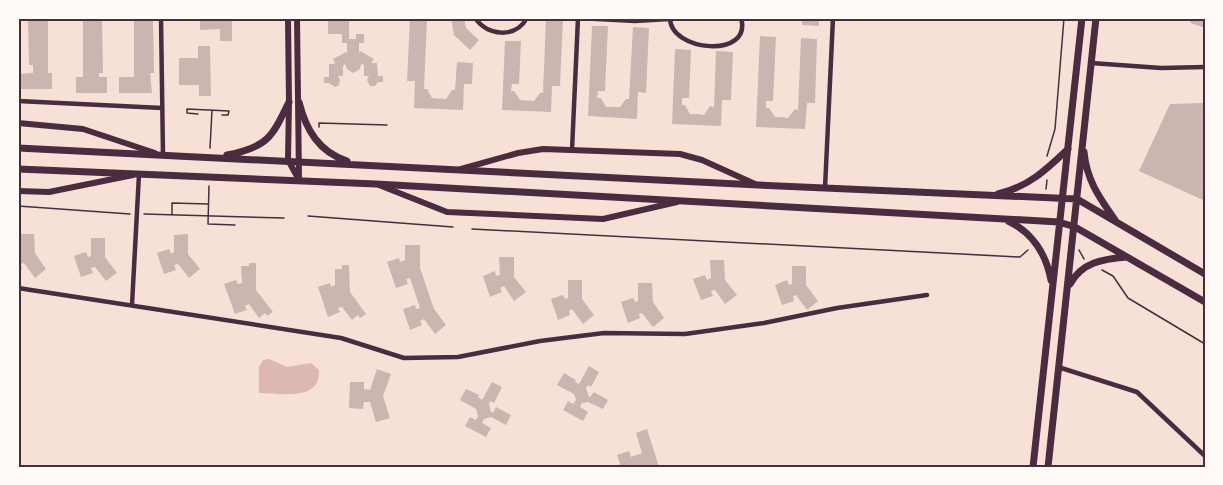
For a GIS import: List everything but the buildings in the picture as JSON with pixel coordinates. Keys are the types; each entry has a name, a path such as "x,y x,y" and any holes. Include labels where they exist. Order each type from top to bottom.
{"main road":[{"path":"288,18 288,160 298,180"},
{"path":"297,18 298,180"},
{"path":"1033,467 1082,18"},
{"path":"1048,467 1096,18"},
{"path":"219,157 244,151 266,141 277,127 289,102"},
{"path":"299,102 307,128 316,140 329,152 358,165"},
{"path":"18,123 83,129 162,155"},
{"path":"1083,132 1086,168 1094,191 1117,222"},
{"path":"18,148 1077,199 1205,274"},
{"path":"990,196 1019,188 1037,178 1068,149"},
{"path":"458,170 532,150 680,154 702,160 758,185"},
{"path":"18,169 298,180 1059,222 1075,227 1205,302"},
{"path":"18,191 49,192 139,174"},
{"path":"376,184 447,212 603,219 683,201"},
{"path":"1003,218 1020,228 1038,247 1046,263 1052,287"},
{"path":"1067,289 1073,277 1088,264 1127,257"}],"street":[{"path":"161,18 162,155"},
{"path":"475,18 481,26 491,32 503,33 515,30 527,18"},
{"path":"572,150 578,18 635,21 670,19 673,29 685,39 699,45 714,46 736,40 741,35 743,28 741,18"},
{"path":"825,188 833,18"},
{"path":"1091,63 1161,68 1205,67"},
{"path":"18,101 162,108"},
{"path":"132,305 139,174"},
{"path":"18,288 342,338 404,358 458,357 540,340 604,333 685,334 927,295"},
{"path":"1058,367 1137,392 1205,456"}],"path":[{"path":"1045,159 1050,151 1055,129 1064,18"},
{"path":"198,114 187,113 187,109 228,111 228,115 222,115"},
{"path":"319,130 319,123 387,125"},
{"path":"1046,189 1047,176"},
{"path":"172,214 172,203 209,204 208,224 235,225"},
{"path":"18,206 131,214"},
{"path":"143,214 284,218"},
{"path":"308,216 453,227"},
{"path":"472,229 1020,258 1034,245"},
{"path":"1076,244 1084,260"},
{"path":"1099,270 1106,271 1113,276 1128,298 1205,344"}],"shaded area":[{"path":"269,359 287,367 311,363 319,370 318,380 313,387 298,394 259,393 259,367 263,360"}]}
